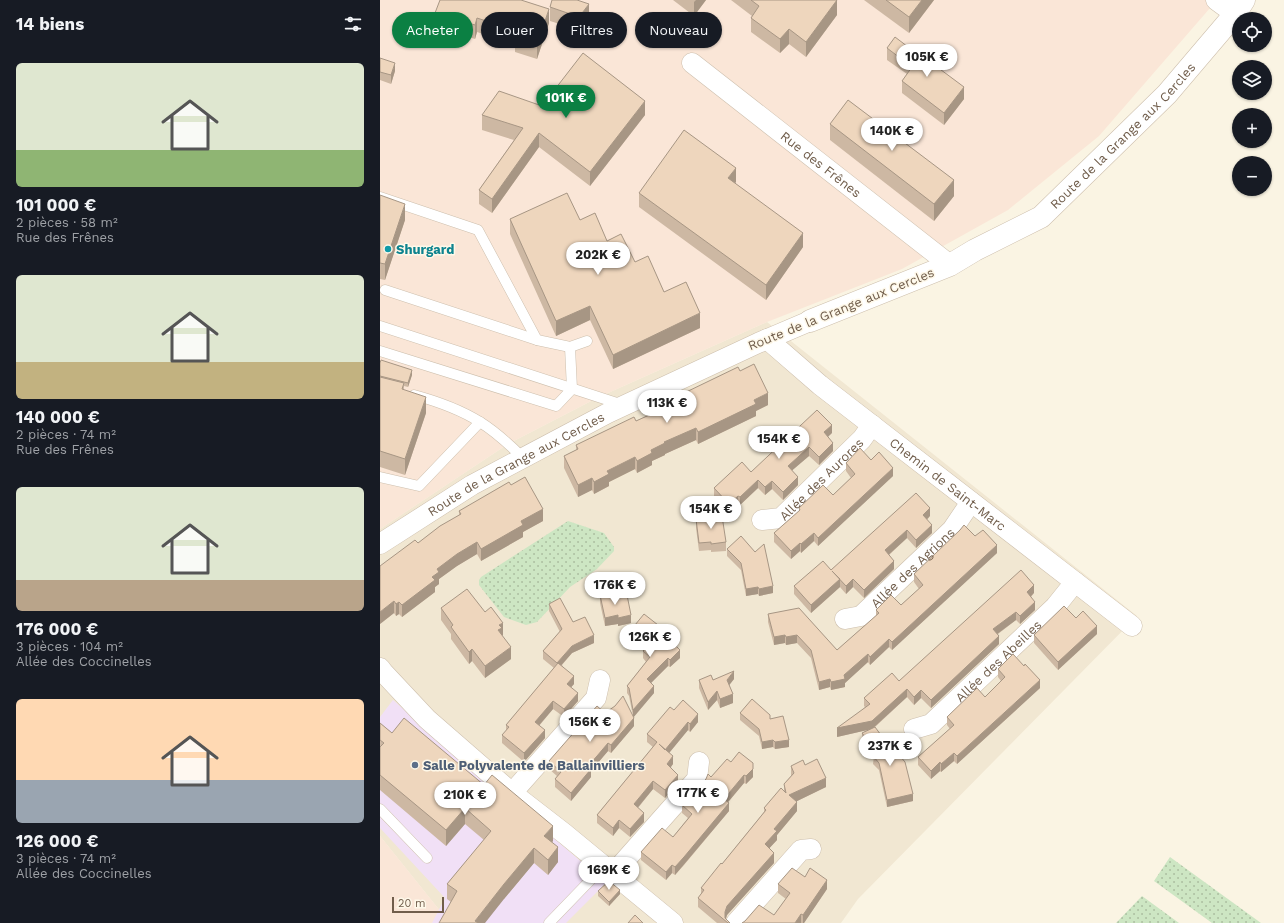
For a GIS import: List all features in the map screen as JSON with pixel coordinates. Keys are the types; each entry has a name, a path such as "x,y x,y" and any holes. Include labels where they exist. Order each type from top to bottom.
{"street":[{"path":"1216,0 1239,7"},
{"name":"Route de la Grange aux Cercles","path":"380,544 472,485 625,405 766,339 950,265 975,250 1041,217 1167,94 1239,7"},
{"name":"Rue des Frênes","path":"692,63 950,265"},
{"name":"Chemin de Saint-Marc","path":"766,339 820,385 1132,626"},
{"name":"Allée des Aurores","path":"762,520 781,518 862,439 872,425"},
{"name":"Allée des Agrions","path":"845,619 861,616 952,530 971,502"},
{"name":"Allée des Abeilles","path":"914,729 932,724 1055,607 1075,582"},
{"path":"380,668 427,719 512,793 565,834 673,923"},
{"path":"512,793 596,698 600,680"},
{"path":"608,870 697,779 699,762"},
{"path":"736,923 801,850 811,849"}],"lane":[{"path":"380,197 478,230 537,340"},
{"path":"385,290 537,340 570,347 587,341"},
{"path":"380,326 625,405"},
{"path":"380,351 556,406 572,389 570,347"},
{"path":"402,392 439,402 480,422 523,458"},
{"path":"380,476 419,486 480,422"},
{"path":"380,810 427,858"},
{"path":"549,923 608,870"}],"shaded area":[{"path":"380,0 1217,0 1099,136 1008,210 902,269 767,322 599,397 508,444 380,529"},
{"path":"767,322 1137,616 858,899 841,923 435,923 441,912 380,836 380,529 508,444 599,397"},
{"path":"393,700 606,883 566,923 432,923 445,898 380,828 380,717"},
{"path":"380,836 441,912 435,923 380,923"}],"green space":[{"path":"568,521 604,533 614,547 614,551 597,569 570,587 537,622 526,625 504,617 479,585 479,580 481,577"},
{"path":"1170,857 1261,923 1212,923 1154,881"},
{"path":"1142,896 1179,923 1116,923"}],"building":[{"path":"440,0 521,0 549,9 548,12 481,12 481,19 477,18 475,25 473,24 473,12 435,12"},
{"path":"552,0 577,0 589,4 583,12 564,12 550,7"},
{"path":"751,0 837,0 806,42 789,29 780,39 751,18 759,6"},
{"path":"886,0 922,0 909,17"},
{"path":"895,37 964,87 944,113 902,81 912,67 887,48"},
{"path":"583,53 645,101 590,172 539,133 492,199 479,190 523,128 482,115 499,91 542,106"},
{"path":"380,58 395,63 391,75 380,72"},
{"path":"848,100 954,180 934,204 830,124"},
{"path":"684,130 736,168 728,178 803,233 766,285 639,193"},
{"path":"567,193 580,220 595,213 607,241 621,234 635,262 648,256 664,292 686,282 700,313 613,355 590,306 556,321 510,219"},
{"name":"Shurgard","path":"380,195 405,204 385,264 380,263"},
{"path":"381,360 412,370 408,383 380,376"},
{"path":"754,364 768,393 754,400 756,404 698,432 696,428 664,442 665,443 651,450 652,453 637,461 635,457 607,471 609,474 594,482 592,478 578,485 564,456 578,449 576,445 634,417 636,421 667,407 682,399 680,395 738,367 740,371"},
{"path":"380,377 404,383 402,389 426,397 405,459 380,451"},
{"path":"817,410 832,425 824,432 833,443 819,457 809,447 788,466 798,477 783,492 772,481 765,487 758,480 740,497 738,496 729,504 714,488 742,462 751,472"},
{"path":"860,448 871,460 879,452 893,468 818,538 814,533 791,551 774,533 800,510 799,508 823,485 833,495 855,474 846,463"},
{"path":"525,477 543,509 521,521 523,525 481,549 477,542 457,554 437,569 439,572 432,577 435,580 402,605 399,602 396,604 394,601 380,612 380,566 415,540 418,543 440,526 461,514 459,511 509,482 511,485"},
{"path":"916,493 930,508 923,515 932,525 916,540 907,530 885,550 894,561 864,590 853,579 846,586 840,579 811,605 794,586 823,561 831,570"},
{"path":"722,516 726,542 711,544 711,542 699,543 696,519"},
{"path":"964,525 975,536 983,530 997,545 892,642 889,639 870,657 868,654 844,675 845,679 831,682 830,679 819,682 811,650 797,635 774,637 768,614 799,608 837,650 879,613 876,610 891,595 901,605 923,585 914,574"},
{"path":"741,536 755,552 764,544 773,586 759,589 758,587 746,589 741,563 727,549"},
{"path":"1021,570 1034,585 1027,592 1035,602 1020,616 1016,612 993,629 999,636 931,700 921,690 914,697 907,689 872,721 837,728 870,704 864,698 892,673 899,681"},
{"path":"467,589 485,612 491,607 503,623 499,625 502,628 498,630 511,647 485,666 472,649 469,652 451,627 453,625 441,608"},
{"path":"613,592 614,597 627,595 631,615 618,618 618,615 605,618 600,595"},
{"path":"560,598 573,622 585,617 594,635 572,646 557,663 543,651 562,629 549,604"},
{"path":"1064,606 1076,618 1083,611 1097,626 1058,662 1034,635"},
{"path":"644,614 658,625 657,627 680,650 670,660 668,658 647,679 654,686 633,710 629,688 627,686 650,657 643,651 650,643 639,634 642,631 635,625"},
{"path":"1013,654 1040,680 957,756 954,753 941,764 940,762 931,771 918,757 954,725 947,717 977,688 985,697 1005,677 998,669"},
{"path":"558,663 574,676 567,684 578,693 564,709 553,701 535,722 545,730 524,753 502,735 509,727 506,725"},
{"path":"734,671 727,680 733,694 720,699 717,691 708,702 699,680 711,675 713,680"},
{"path":"623,696 634,718 611,745 608,743 588,766 591,769 571,793 555,779 561,772 549,761 597,706 605,713 615,706"},
{"path":"752,699 770,715 770,719 783,716 789,740 762,742 759,729 740,713"},
{"path":"683,700 698,714 690,724 688,722 665,749 673,756 667,764 678,775 665,790 653,781 634,804 644,813 630,829 619,820 613,828 597,815 657,742 647,734 670,707 674,710"},
{"path":"404,718 484,785 492,775 553,826 544,836 558,847 548,860 534,848 475,921 478,923 439,923 457,891 447,884 491,831 465,808 446,830 380,775 380,747 384,743 380,740 380,723 392,733"},
{"path":"875,727 892,750 894,749 905,762 913,794 887,800 879,763 873,756 877,753 862,733"},
{"path":"739,752 753,763 753,769 746,776 744,775 724,799 729,803 684,857 675,867 672,865 666,872 641,852 662,828 673,837 692,814 682,805 706,779 708,774 711,777 727,759 731,762"},
{"path":"817,759 826,778 789,795 797,802 774,829 777,831 765,844 774,853 727,906 725,918 730,923 728,923 698,898 704,890 701,888 766,810 764,808 781,788 786,793 784,784 794,773 791,766 803,760 805,765"},
{"path":"792,868 805,877 810,868 827,880 803,915 801,914 795,923 742,923 759,905 774,915 790,893 778,884"},
{"path":"609,881 620,890 609,902 598,891"},
{"path":"635,915 643,923 628,923"}],"place":[{"name":"Shurgard","path":"388,249"},
{"name":"Salle Polyvalente de Ballainvilliers","path":"415,765"}]}
